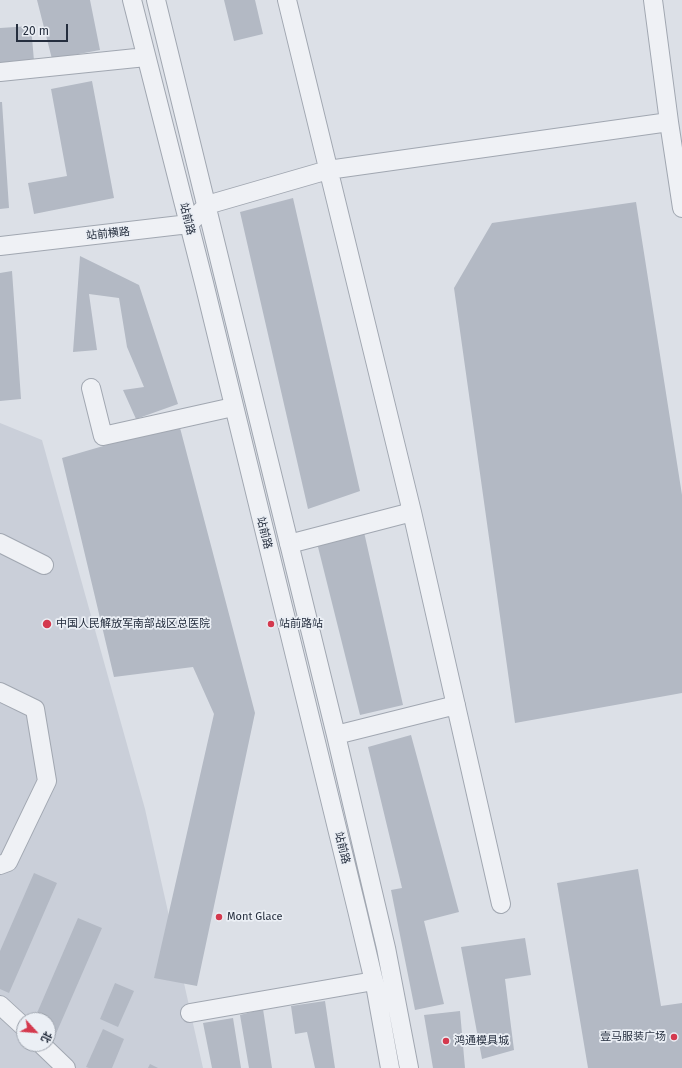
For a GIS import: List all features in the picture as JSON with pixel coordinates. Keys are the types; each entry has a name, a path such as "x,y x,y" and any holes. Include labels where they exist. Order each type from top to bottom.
{"street":[{"name":"站前路","path":"132,0 189,224 374,981 390,1068"},
{"name":"站前路","path":"156,0 336,735 386,948 409,1068"},
{"path":"287,0 412,512 501,904"},
{"path":"653,0 682,208"},
{"path":"0,72 146,57"},
{"path":"189,224 207,205 328,170 669,122"},
{"name":"站前横路","path":"0,246 189,224"},
{"path":"91,388 103,436 233,407"},
{"path":"289,544 412,512"},
{"path":"0,543 44,565"},
{"path":"0,692 35,709 47,781 8,862 0,865"},
{"path":"336,735 456,705"},
{"path":"190,1013 374,981"},
{"path":"0,1005 16,1020"},
{"path":"49,1052 66,1068"}],"shaded area":[{"name":"中国人民解放军南部战区总医院","path":"0,423 42,440 145,809 203,1068 0,1068"}],"building":[{"path":"37,0 90,0 100,50 52,59"},
{"path":"224,0 255,0 263,34 234,41"},
{"path":"31,26 34,61 0,65 0,28"},
{"path":"92,81 114,198 34,214 28,183 67,176 51,89"},
{"path":"0,102 2,102 9,208 0,209"},
{"path":"293,198 360,491 308,509 240,212"},
{"path":"636,202 682,495 682,693 515,723 454,288 492,223"},
{"path":"80,256 139,285 178,404 136,419 123,390 144,387 127,347 119,298 89,294 97,350 73,352"},
{"path":"12,271 21,399 0,401 0,273"},
{"path":"179,424 255,713 197,986 154,978 214,714 193,667 114,677 62,458"},
{"path":"364,532 403,705 360,715 317,543"},
{"path":"411,735 459,912 424,921 444,1004 415,1010 391,890 402,888 368,747"},
{"path":"638,869 661,1006 682,1003 682,1068 588,1068 557,883"},
{"path":"34,873 57,883 9,993 0,989 0,951"},
{"path":"78,918 102,928 56,1034 56,1012 37,1012"},
{"path":"525,938 531,975 505,979 514,1050 482,1059 461,947"},
{"path":"115,983 134,991 118,1027 100,1019"},
{"path":"325,1001 335,1068 315,1068 307,1032 295,1034 291,1006"},
{"path":"263,1009 272,1068 249,1068 240,1015"},
{"name":"鸿通模具城","path":"460,1011 465,1068 433,1068 424,1015"},
{"path":"233,1018 241,1068 212,1068 203,1023"},
{"path":"103,1029 124,1039 112,1068 86,1067"},
{"path":"150,1064 158,1068 148,1068"}],"place":[{"name":"中国人民解放军南部战区总医院","path":"47,624"},
{"name":"站前路站","path":"271,624"},
{"name":"Mont Glace","path":"219,917"},
{"name":"壹马服装广场","path":"674,1037"},
{"name":"鸿通模具城","path":"446,1041"}]}
